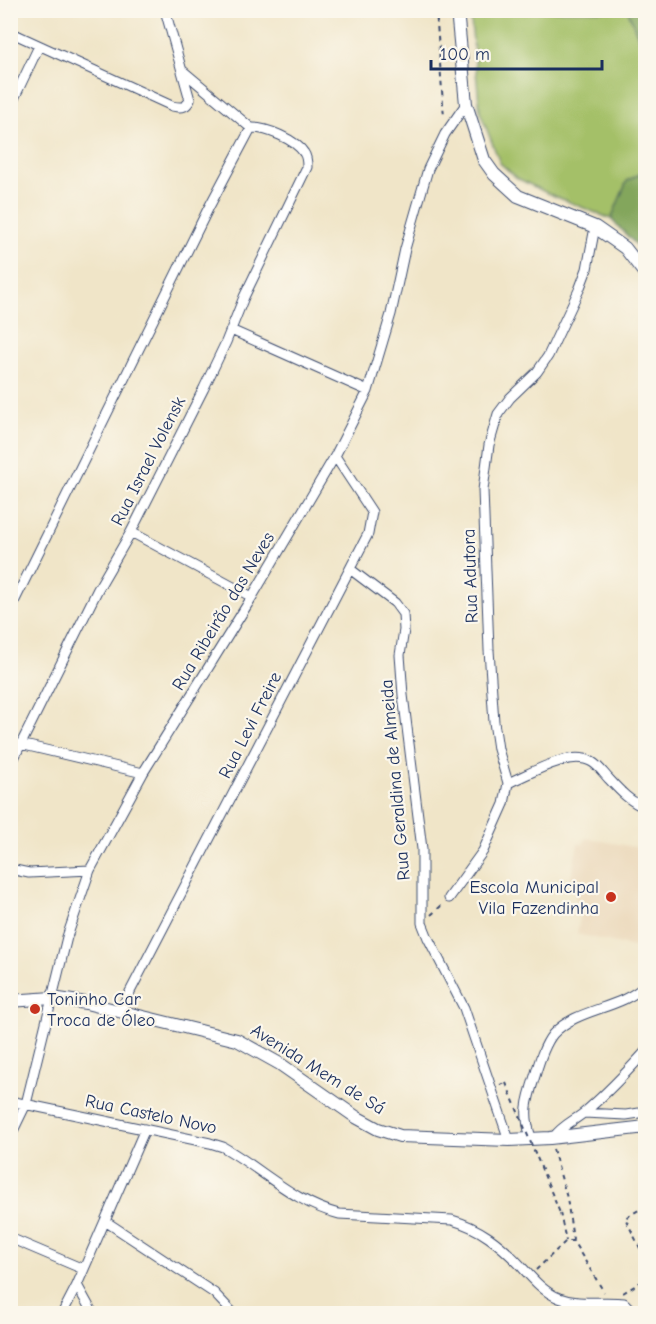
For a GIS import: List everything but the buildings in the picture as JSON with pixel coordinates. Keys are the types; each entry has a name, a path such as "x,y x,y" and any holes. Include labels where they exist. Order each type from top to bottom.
{"street":[{"path":"10,32 172,106 183,107 190,100 165,10"},
{"path":"458,10 466,104 484,160 494,174 518,196 596,227 625,248 645,275"},
{"path":"10,107 39,46"},
{"path":"10,610 208,208 251,128 183,71"},
{"name":"Rua Ribeirão das Neves","path":"10,1137 26,1104 67,937 90,870 143,773 252,597 335,456 368,391 391,314 405,249 428,169 445,134 466,104"},
{"name":"Rua Israel Volensk","path":"10,766 98,589 131,532 231,330 244,297 307,167 306,154 298,146 269,130 260,127 251,128"},
{"name":"Rua Adutora","path":"508,783 498,749 494,722 489,650 483,490 489,445 498,414 510,398 537,372 548,356 587,269 596,227"},
{"path":"231,330 368,391"},
{"name":"Rua Levi Freire","path":"120,1011 368,534 372,512 335,456"},
{"path":"131,532 252,597"},
{"name":"Rua Geraldina de Almeida","path":"350,569 395,603 403,614 404,630 400,655 422,849 422,923 464,1008 509,1140"},
{"path":"20,744 143,773"},
{"path":"449,898 483,851 504,804 508,783 574,757 594,763 635,804 645,808"},
{"path":"10,869 29,873 90,870"},
{"path":"531,1138 525,1119 528,1099 545,1048 552,1035 563,1025 580,1016 618,1003 638,992 645,985"},
{"name":"Avenida Mem de Sá","path":"10,1001 52,998 120,1011 237,1040 280,1064 356,1117 378,1129 400,1136 509,1140 645,1127"},
{"path":"552,1137 584,1113 623,1076 645,1051"},
{"name":"Rua Castelo Novo","path":"10,1101 223,1147 301,1199 322,1210 339,1214 452,1220 468,1225 481,1231 501,1246 529,1276 551,1294 577,1302 613,1302"},
{"path":"584,1113 626,1115 645,1112"},
{"path":"62,1314 77,1285 145,1129"},
{"path":"105,1221 214,1293 234,1314"},
{"path":"10,1238 83,1269"},
{"path":"77,1285 93,1314"},
{"path":"613,1302 624,1304 632,1312"}],"lane":[{"path":"613,1302 615,1314"}],"path":[{"path":"436,10 445,134"},
{"path":"422,923 449,898"},
{"path":"506,1083 560,1213 566,1242"},
{"path":"552,1137 567,1198 573,1241 613,1302 645,1280"},
{"path":"645,1206 625,1218 645,1260"},
{"path":"529,1276 566,1242 573,1241"}],"shaded area":[{"name":"Escola Municipal Vila Fazendinha","path":"586,838 645,849 645,960 642,949 577,934 581,912 570,882 578,844 583,844"}],"green space":[{"path":"470,11 628,11 639,39 645,45 645,171 627,181 611,219 517,178 500,163 480,112"},
{"path":"628,11 645,11 645,45 639,39"},
{"path":"645,171 645,254 611,219 627,181"}],"place":[{"name":"Escola Municipal Vila Fazendinha","path":"611,897"},
{"name":"Toninho Car Troca de Óleo","path":"35,1009"}]}
